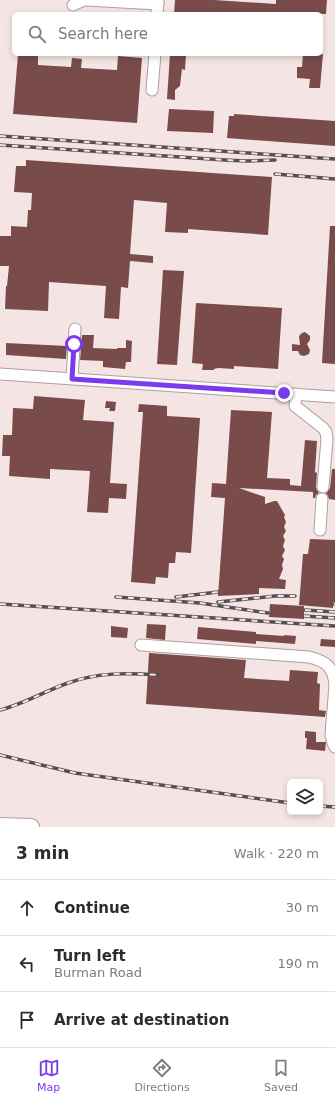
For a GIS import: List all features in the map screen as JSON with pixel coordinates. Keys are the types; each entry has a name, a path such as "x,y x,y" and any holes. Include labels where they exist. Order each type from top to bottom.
{"highway":[{"path":"0,826 31,827"}],"street":[{"path":"72,5 85,0 158,6"},
{"path":"152,90 155,56"},
{"path":"72,379 75,329"},
{"path":"0,374 335,397"},
{"path":"296,394 295,406 326,432 327,439 323,487"},
{"path":"320,530 322,499"},
{"path":"141,645 309,657 319,659 329,666 333,674 335,685 331,735 335,747"}],"building":[{"path":"175,0 214,0 276,4 276,0 327,0 326,14 323,14 323,12 174,12"},
{"path":"18,56 38,56 38,65 71,67 72,58 82,59 81,68 117,70 118,56 142,58 137,123 13,114"},
{"path":"170,56 186,56 185,70 182,69 180,86 175,90 175,100 167,99"},
{"path":"303,56 323,56 320,88 309,88 310,79 297,78 297,67 302,67"},
{"path":"169,109 214,111 213,133 167,131"},
{"path":"234,114 335,121 335,146 227,138 229,116 234,116"},
{"path":"26,160 272,177 268,235 188,229 188,233 165,232 167,203 134,200 130,254 153,256 153,263 130,261 128,288 121,287 119,319 104,318 106,286 49,282 48,311 5,309 9,266 0,266 0,236 11,236 11,226 27,227 28,210 31,210 32,193 14,192 16,166 26,166"},
{"path":"330,226 335,226 335,364 322,363"},
{"path":"163,270 184,271 177,365 157,364"},
{"path":"196,303 282,308 278,369 234,366 234,369 218,368 214,370 202,370 203,364 192,363"},
{"path":"305,332 310,336 310,340 307,344 310,350 309,354 304,356 300,355 298,351 292,351 292,344 300,345 299,336"},
{"path":"82,335 94,335 93,348 126,348 126,340 132,341 131,362 126,362 125,369 103,367 103,361 80,360"},
{"path":"6,343 67,346 66,359 6,355"},
{"path":"34,396 85,400 83,420 114,422 110,483 127,484 126,499 109,498 108,513 87,512 90,471 50,469 50,479 9,476 10,456 2,456 3,435 12,435 13,408 33,409"},
{"path":"106,401 116,402 115,411 109,411 110,408 105,408"},
{"path":"139,404 167,406 167,416 200,418 191,553 176,552 175,563 169,563 168,578 156,577 155,584 131,582 143,412 138,412"},
{"path":"231,410 272,412 267,478 290,479 290,485 301,486 305,440 317,441 315,472 317,473 316,487 319,493 315,498 313,498 313,492 239,488 265,497 265,504 277,501 285,515 284,517 286,522 284,527 286,531 283,536 285,540 283,546 285,550 282,556 284,559 282,565 283,569 279,579 286,580 285,589 259,588 259,594 218,596 225,498 211,497 212,483 226,484"},
{"path":"332,469 335,469 335,500 329,499 326,493 330,488"},
{"path":"310,539 335,540 335,602 333,602 333,608 299,605 303,554 308,554"},
{"path":"270,604 304,606 304,619 269,617"},
{"path":"147,624 166,625 165,640 146,638"},
{"path":"111,626 128,628 127,638 111,637"},
{"path":"198,627 256,632 256,634 296,636 295,644 256,641 256,644 197,639"},
{"path":"321,639 335,640 335,647 320,646"},
{"path":"149,653 246,660 244,678 289,681 290,670 318,672 317,683 320,684 319,710 326,711 325,717 146,704"},
{"path":"305,731 316,732 316,742 326,742 325,751 306,749 307,738 305,738"}],"railway":[{"path":"0,136 335,159"},
{"path":"0,145 225,160 275,160"},
{"path":"275,174 335,179"},
{"path":"176,597 218,592"},
{"path":"218,602 275,596 295,596"},
{"path":"116,597 200,603 268,613"},
{"path":"0,604 335,626"},
{"path":"305,610 335,612"},
{"path":"304,616 335,618"},
{"path":"0,710 79,679 113,674 159,675"},
{"path":"0,755 75,773 287,803"},
{"path":"323,806 335,807"}],"route":[{"path":"74,344 72,379 284,393"}]}
